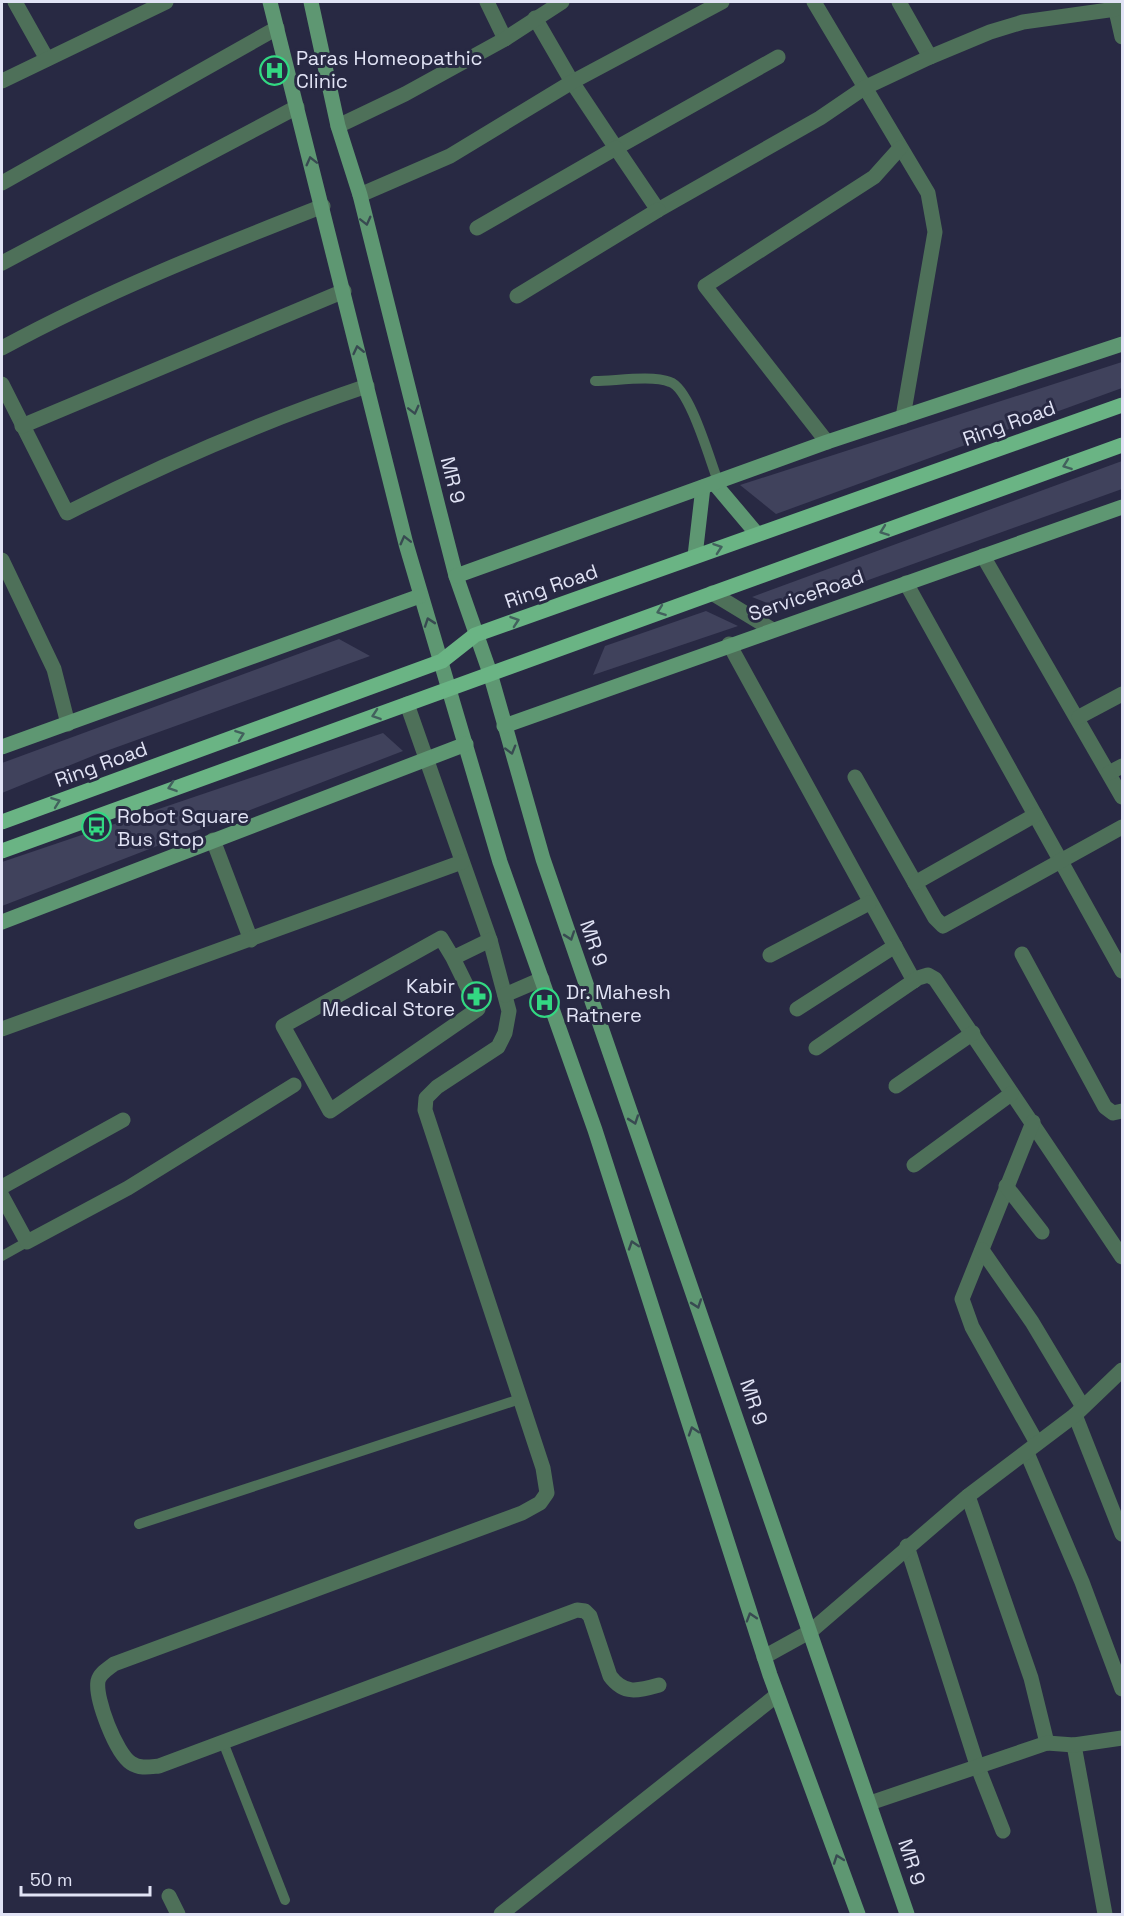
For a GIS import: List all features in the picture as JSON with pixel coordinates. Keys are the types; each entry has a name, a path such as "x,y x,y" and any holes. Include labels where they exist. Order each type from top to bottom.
{"main road":[{"name":"Ring Road","path":"2,822 442,661 475,634 1122,405"},
{"path":"2,851 1122,445"}],"street":[{"path":"15,2 47,59"},
{"path":"2,81 166,2"},
{"path":"270,2 420,596 451,689 500,862 599,1142 764,1657 858,1914"},
{"name":"MR 9","path":"310,2 338,126 360,195 456,576 490,673 543,859 907,1914"},
{"path":"487,2 504,39"},
{"path":"338,126 405,94 504,39 562,2"},
{"path":"360,195 450,156 572,82 722,2"},
{"path":"814,2 928,193 935,232 903,417"},
{"path":"899,2 930,57"},
{"path":"517,296 658,210 820,118 864,88 930,57 990,32 1023,22 1115,5 1122,37"},
{"path":"535,18 572,82 658,210"},
{"path":"2,183 277,28"},
{"path":"477,228 778,57"},
{"path":"2,263 297,107"},
{"path":"827,442 705,286 874,177 900,148"},
{"path":"2,348 65,314 167,267 322,206"},
{"path":"22,426 344,291"},
{"path":"456,576 827,442 1122,344"},
{"path":"2,384 67,513 155,468 301,409 367,386"},
{"path":"712,484 757,534"},
{"path":"695,556 712,484"},
{"name":"ServiceRoad","path":"504,726 771,629 1122,507"},
{"path":"983,556 1078,717 1116,769 1122,797"},
{"path":"2,560 54,669 68,723"},
{"path":"906,583 1122,971"},
{"path":"712,593 771,629"},
{"path":"2,747 420,596"},
{"path":"729,644 869,903 914,981"},
{"path":"1078,717 1122,694"},
{"path":"407,704 490,940 508,1011 505,1033 498,1047 437,1087 426,1098 425,1110 548,1484 547,1493 540,1503 522,1513 114,1664 102,1673 98,1681 99,1692 113,1738 122,1754 132,1763 143,1768 159,1766 577,1610 585,1611 590,1616 610,1676 616,1684 624,1690 636,1691 658,1685"},
{"path":"2,922 466,744"},
{"path":"855,777 937,922 947,926 1122,827"},
{"path":"915,883 1035,815"},
{"path":"213,840 251,940"},
{"path":"2,1029 462,862"},
{"path":"770,954 869,903"},
{"path":"441,938 453,958 478,1009 330,1111 283,1026 441,938"},
{"path":"453,958 490,940"},
{"path":"797,1009 895,946"},
{"path":"1022,954 1105,1107 1113,1113 1122,1111"},
{"path":"816,1048 914,981 928,975 935,979 1122,1257"},
{"path":"505,995 542,979"},
{"path":"896,1086 973,1033"},
{"path":"2,1196 27,1242 128,1188 294,1085"},
{"path":"914,1165 1011,1094"},
{"path":"2,1186 123,1120"},
{"path":"1033,1122 982,1250 965,1285 963,1306 1032,1448 1122,1689"},
{"path":"1006,1186 1042,1232"},
{"path":"982,1250 1032,1322 1079,1411 1122,1534"},
{"path":"764,1657 811,1631 907,1546 968,1496 1120,1379"},
{"path":"968,1496 1031,1678 1047,1743"},
{"path":"907,1546 977,1765 1003,1831"},
{"path":"501,1914 777,1695"},
{"path":"870,1803 1047,1743 1074,1745 1122,1738"},
{"path":"1074,1745 1105,1914"},
{"path":"169,1896 178,1914"}],"lane":[{"path":"596,381 663,380 677,385 686,398 712,484"},
{"path":"2,1256 27,1242"},
{"path":"139,1524 520,1399"},
{"path":"224,1742 285,1900"}],"shaded area":[{"path":"1122,362 1122,388 776,514 740,485"},
{"path":"1122,461 1122,489 785,610 752,597"},
{"path":"706,611 738,626 593,675 605,646"},
{"path":"339,639 370,656 95,755 2,793 2,763"},
{"path":"383,733 403,751 2,906 2,862"}],"place":[{"name":"Paras Homeopathic Clinic","path":"275,70"},
{"name":"Robot Square Bus Stop","path":"96,827"},
{"name":"Kabir Medical Store","path":"476,997"},
{"name":"Dr. Mahesh Ratnere","path":"545,1003"}]}
